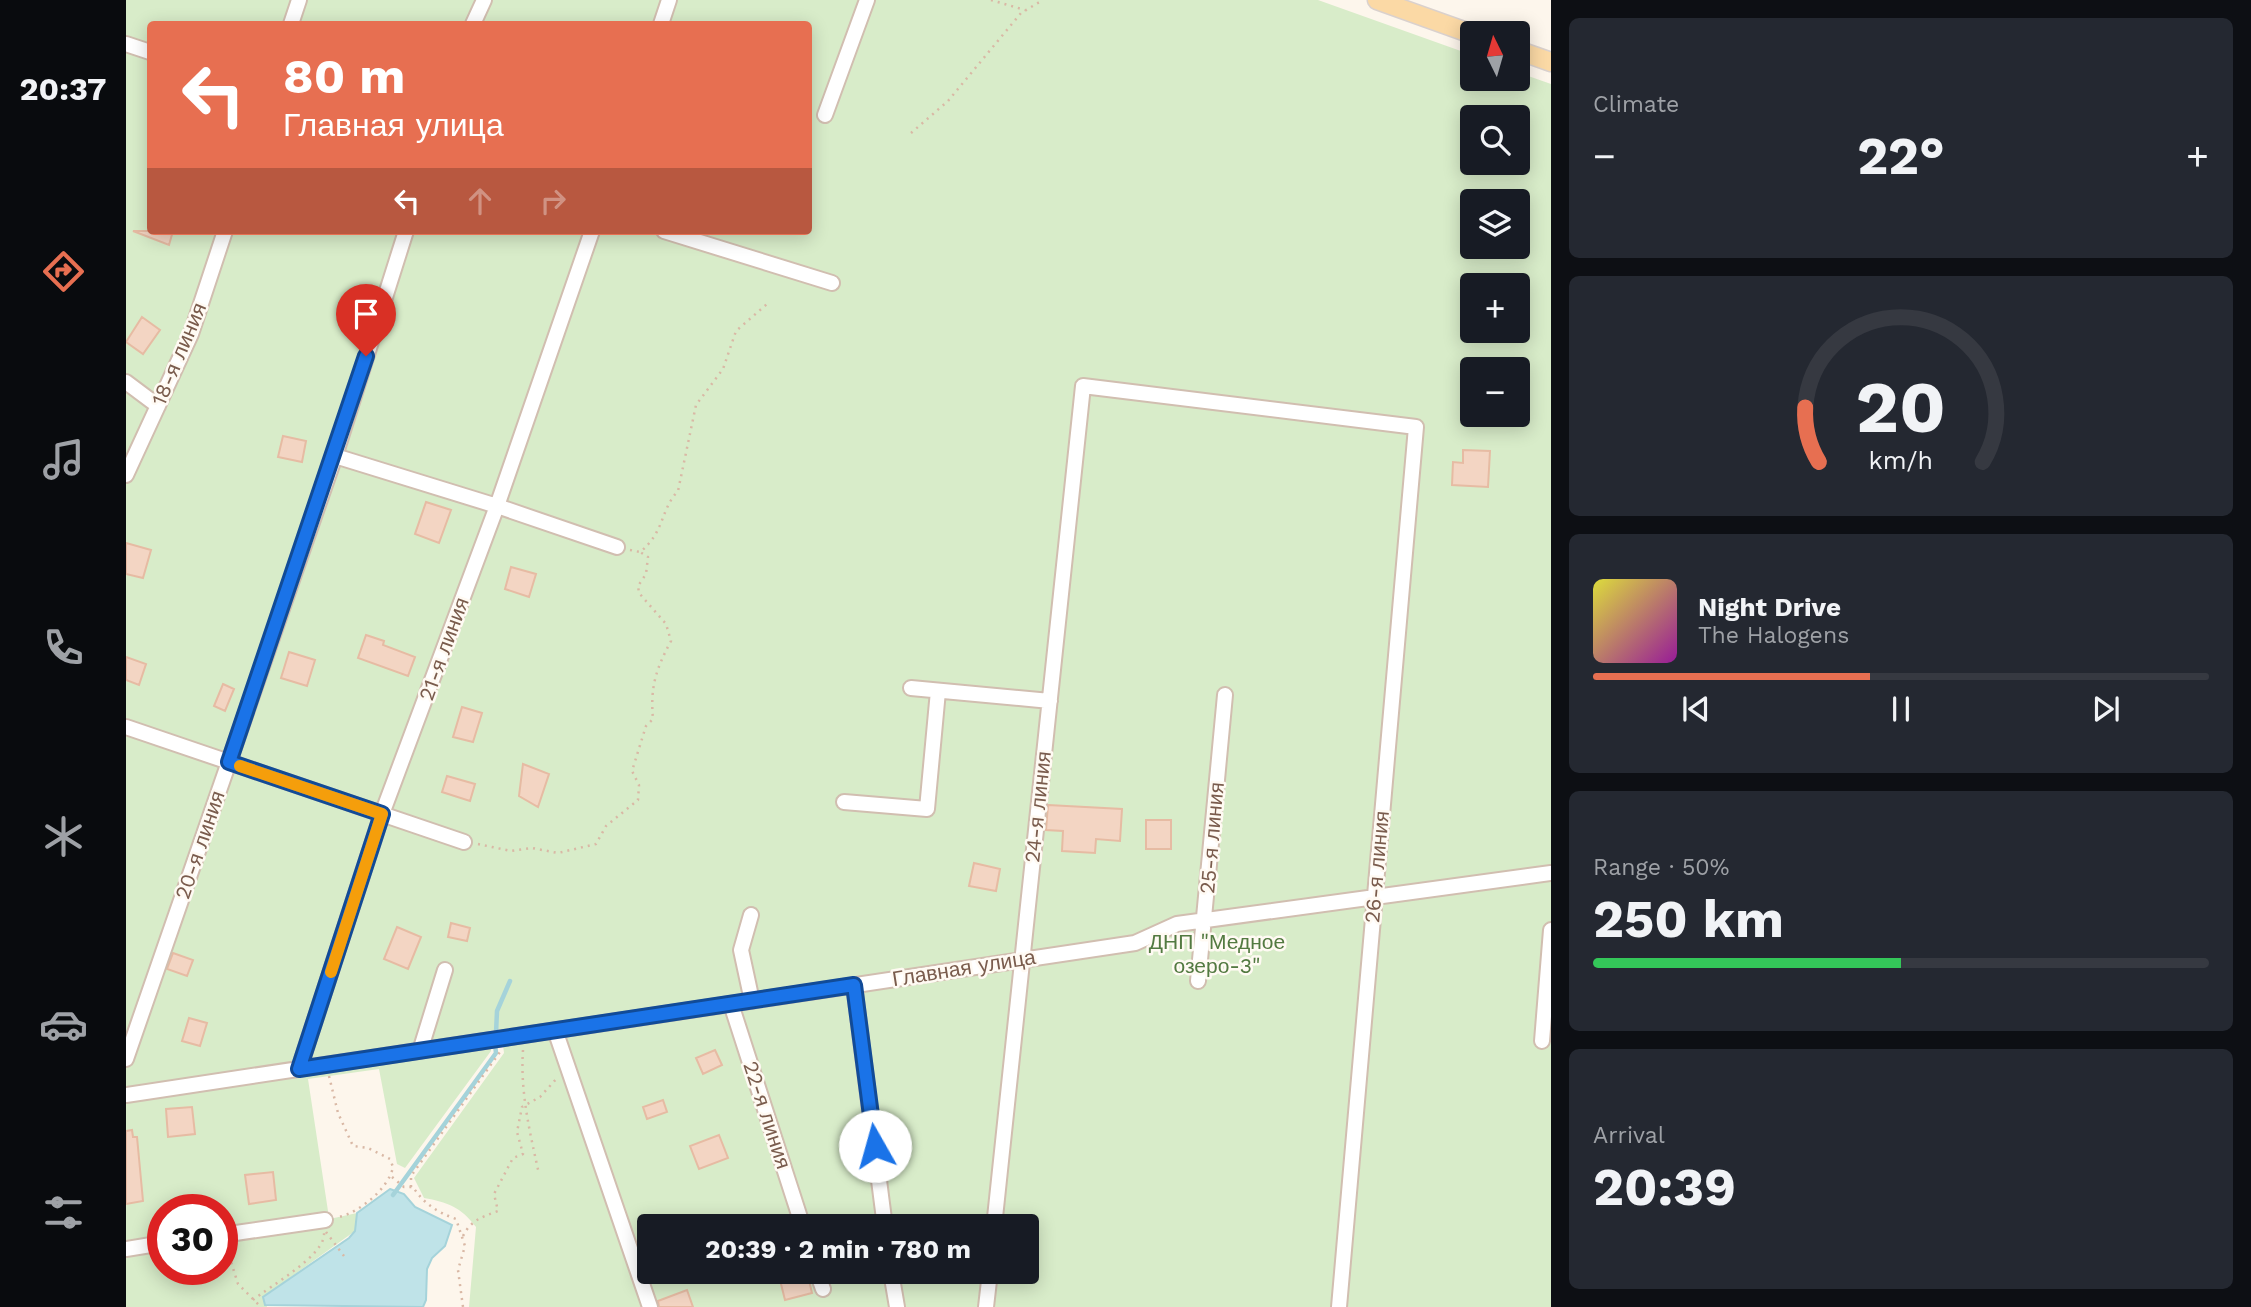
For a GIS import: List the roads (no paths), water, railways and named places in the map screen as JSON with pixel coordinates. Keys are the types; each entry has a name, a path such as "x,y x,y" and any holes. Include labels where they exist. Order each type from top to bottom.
{"main road":[{"path":"1377,0 1460,30"},
{"path":"1530,55 1551,62"}],"street":[{"path":"292,21 299,0"},
{"path":"474,21 484,0"},
{"path":"662,21 669,0"},
{"path":"825,115 867,0"},
{"path":"126,44 147,51"},
{"name":"18-я линия","path":"126,475 191,334 224,235"},
{"name":"20-я линия","path":"126,1059 335,456 404,235"},
{"name":"21-я линия","path":"299,1069 382,814 497,506 592,235"},
{"path":"677,235 832,283"},
{"path":"126,382 158,406"},
{"name":"26-я линия","path":"1083,386 1416,427 1339,1307"},
{"name":"24-я линия","path":"996,1214 1083,386"},
{"path":"335,456 497,506 617,548"},
{"path":"911,688 1049,701"},
{"path":"845,802 927,808 938,691"},
{"name":"25-я линия","path":"1198,981 1225,695"},
{"path":"126,727 464,842"},
{"name":"Главная улица","path":"126,1095 1135,943 1177,924 1551,873"},
{"path":"751,915 741,950 752,1000"},
{"path":"1542,1041 1551,930"},
{"path":"420,1051 445,970"},
{"path":"854,985 883,1214"},
{"name":"22-я линия","path":"731,1004 799,1214"},
{"path":"555,1030 650,1307"},
{"path":"238,1233 319,1221"},
{"path":"126,1249 147,1246"},
{"path":"821,1284 823,1289"},
{"path":"893,1284 897,1307"},
{"path":"986,1307 989,1284"}],"water":[{"path":"390,1189 404,1194 415,1207 452,1225 445,1246 432,1258 427,1269 426,1300 423,1307 265,1305 263,1297 349,1238 355,1231 357,1213"}],"waterway":[{"path":"496,1033 497,1011 510,981"},
{"path":"393,1195 496,1053 495,1044"}],"park label":[{"name":"ДНП \"Медное озеро-3\"","path":"1217,954"}]}
